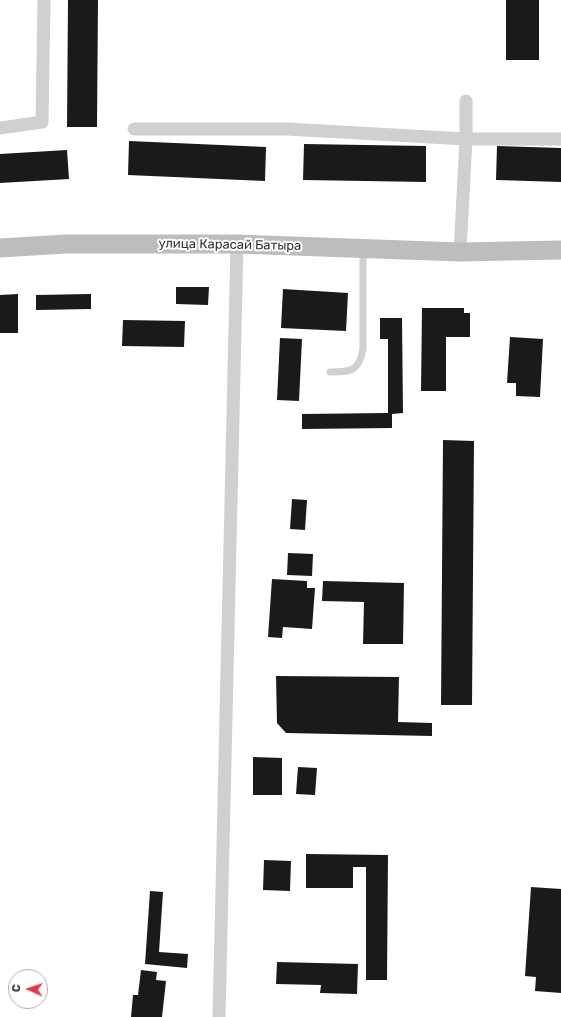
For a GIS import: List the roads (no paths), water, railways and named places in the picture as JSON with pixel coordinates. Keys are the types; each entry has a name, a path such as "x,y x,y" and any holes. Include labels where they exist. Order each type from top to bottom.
{"main road":[{"name":"улица Карасай Батыра","path":"0,248 66,244 237,244 364,247 460,252 561,250"}],"street":[{"path":"0,128 42,122 44,0"},
{"path":"460,252 466,139 466,101"},
{"path":"134,129 287,129 466,139 561,139"},
{"path":"219,1017 237,244"}],"lane":[{"path":"330,372 345,372 356,369 361,361 364,247"}]}
